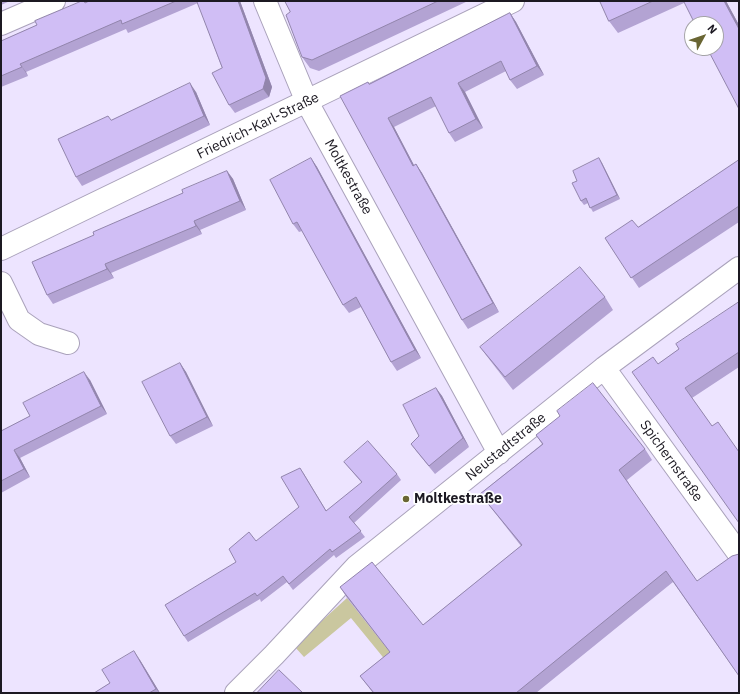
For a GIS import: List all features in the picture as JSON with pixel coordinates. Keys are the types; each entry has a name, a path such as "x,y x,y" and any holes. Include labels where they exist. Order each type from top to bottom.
{"street":[{"path":"1,24 54,1"},
{"name":"Moltkestraße","path":"265,1 307,102 499,453"},
{"name":"Friedrich-Karl-Straße","path":"1,249 513,1"},
{"name":"Neustadtstraße","path":"236,693 274,655 357,566 604,368 739,268"},
{"path":"1,283 19,320 39,334 68,343"},
{"name":"Spichernstraße","path":"604,368 739,554"}],"shaded area":[{"path":"347,598 398,662 391,667 351,618 304,657 294,646"}],"building":[{"path":"82,1 85,3 89,1 176,1 122,24 121,20 20,64 22,67 1,76 1,41 37,25 35,21"},
{"path":"197,1 238,1 266,78 263,89 229,105 212,73 222,68"},
{"path":"285,1 438,1 312,60 302,57 286,15 290,12"},
{"path":"600,1 653,1 609,21"},
{"path":"724,1 739,29 739,109 711,56 724,56 724,16 691,16 684,2"},
{"path":"510,13 537,66 510,80 501,61 458,83 476,119 449,133 431,97 388,118 413,166 416,164 493,303 462,320 340,96 368,82 369,84"},
{"path":"190,83 204,116 76,177 58,139 108,116 111,120"},
{"path":"311,158 415,350 391,362 356,297 343,305 297,222 293,224 270,180"},
{"path":"599,158 617,195 590,208 586,198 581,201 572,183 577,181 573,171"},
{"path":"739,160 739,206 631,278 605,238 632,220 638,227"},
{"path":"227,171 240,201 194,221 196,226 105,264 107,269 47,295 32,262 94,235 93,232 183,193 182,190"},
{"path":"580,267 605,297 505,377 480,347"},
{"path":"739,302 739,352 685,388 712,426 718,422 739,452 739,523 632,372 653,357 658,364 679,349 676,344"},
{"path":"180,363 207,417 170,436 142,382"},
{"path":"84,372 101,406 14,450 24,469 1,481 1,431 30,416 23,403"},
{"path":"593,383 645,449 619,470 697,581 732,556 739,554 739,676 666,571 516,693 374,693 360,676 390,652 340,587 372,562 423,625 522,545 480,494 543,444 536,435 560,416 557,411"},
{"path":"436,388 463,438 429,466 411,444 419,436 403,405"},
{"path":"368,441 397,474 349,517 361,531 332,552 330,549 289,584 283,576 257,596 255,593 184,636 165,605 236,562 229,549 249,532 256,541 299,507 281,477 300,468 326,511 362,482 344,462"},
{"path":"134,651 156,689 149,693 94,693 110,683 102,670"},
{"path":"279,670 303,693 257,693"}],"place":[{"name":"Moltkestraße","path":"406,499"}]}
